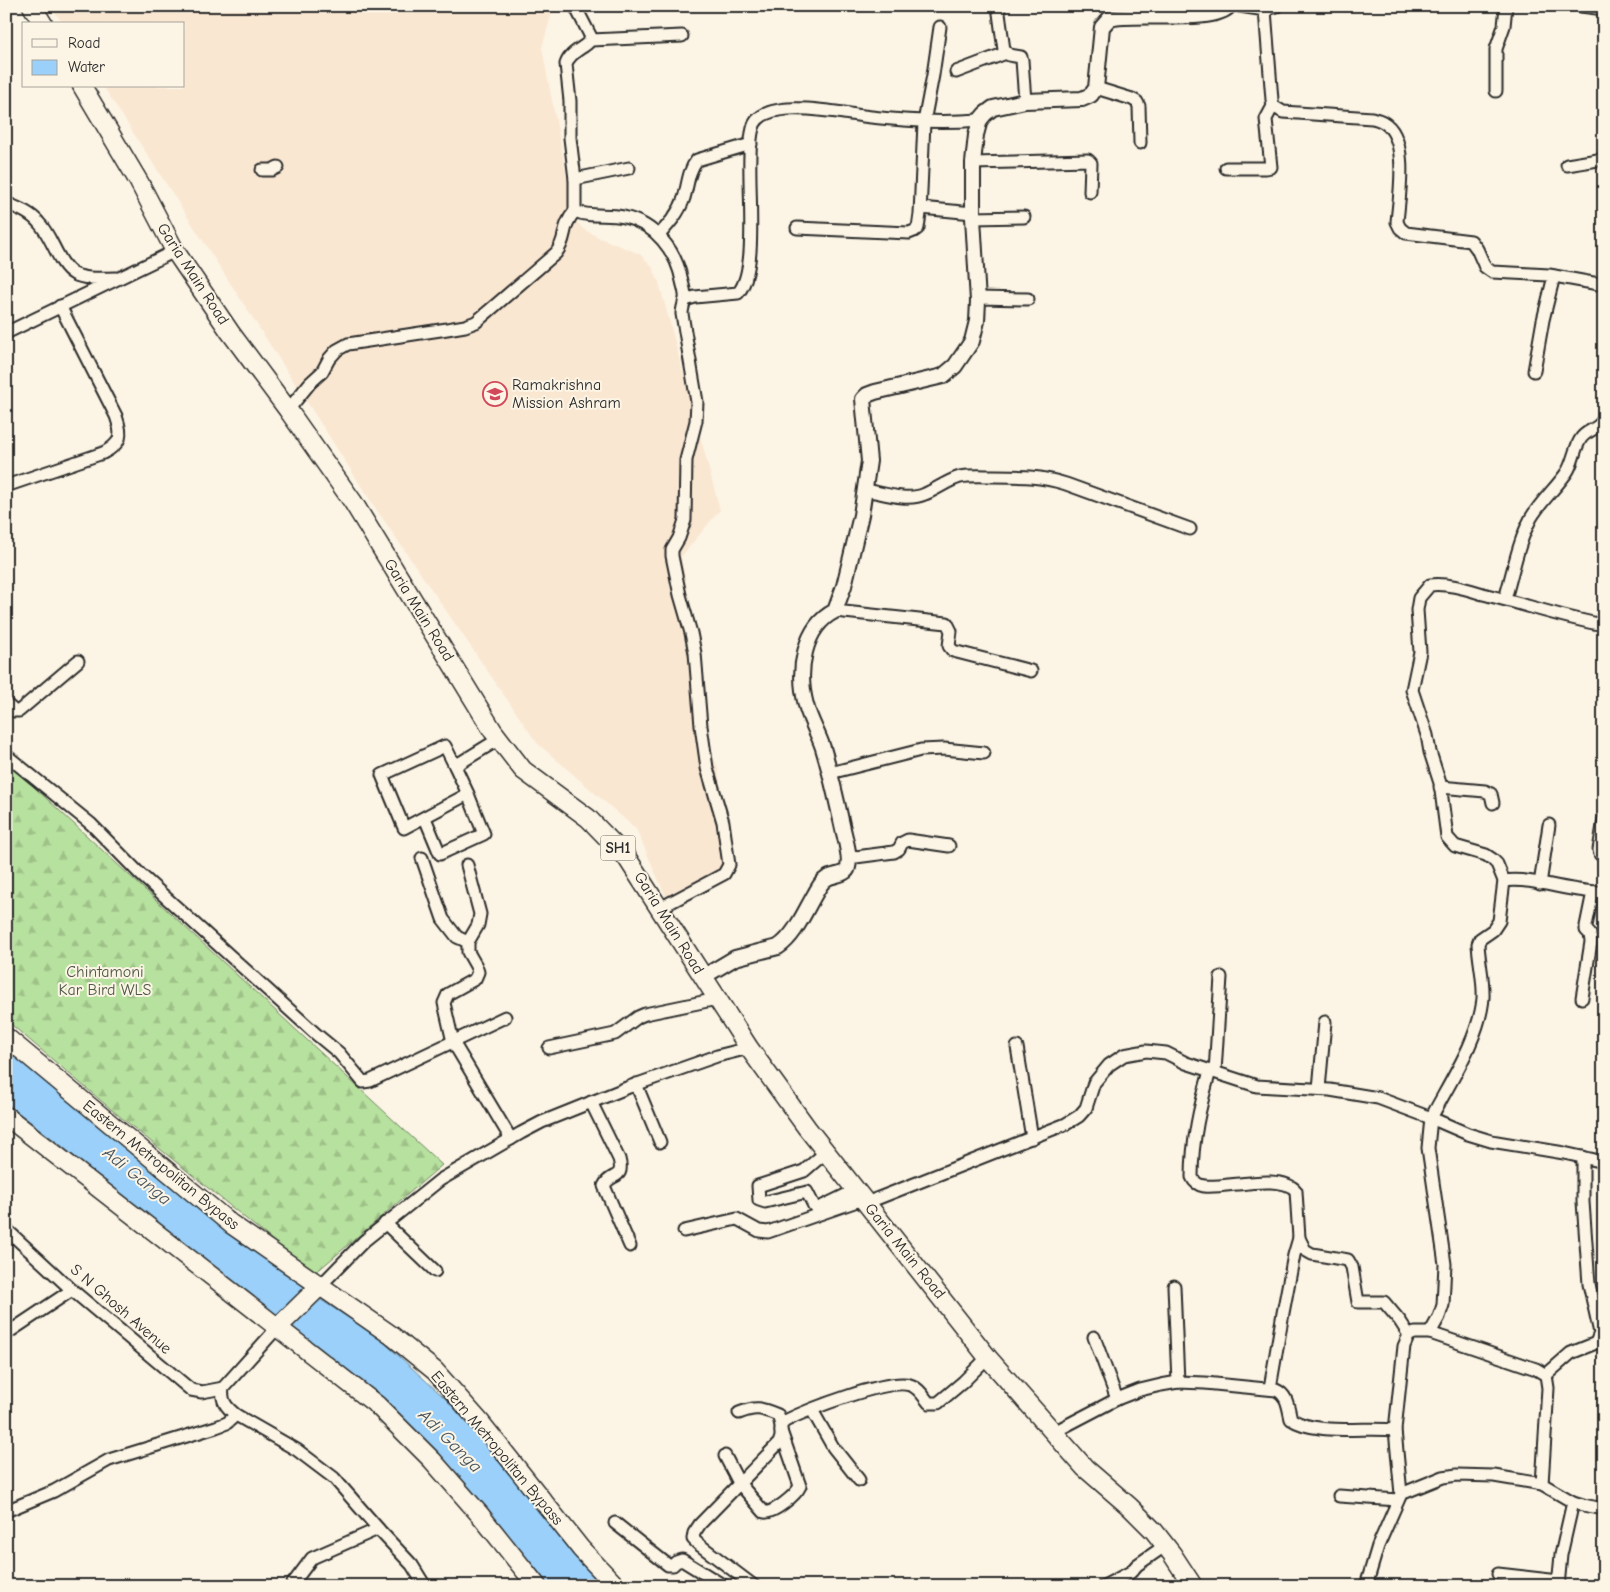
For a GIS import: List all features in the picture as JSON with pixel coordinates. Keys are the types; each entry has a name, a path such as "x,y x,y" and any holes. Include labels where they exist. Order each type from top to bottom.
{"main road":[{"path":"32,6 42,22"},
{"name":"Garia Main Road","path":"83,88 139,182 175,251 230,332 353,502 499,739 523,770 588,818 627,858 749,1048 826,1152 988,1357 1085,1468 1130,1507 1154,1531 1166,1545 1193,1586"},
{"name":"Eastern Metropolitan Bypass","path":"6,1037 230,1224 391,1335 436,1371 481,1423 581,1549 616,1586"},
{"path":"6,1116 376,1405 432,1460 481,1516 537,1586"},
{"path":"277,1328 320,1286"}],"street":[{"path":"575,6 589,31 591,40"},
{"path":"998,6 1003,48 1006,53"},
{"path":"835,611 852,557 869,461 863,400 866,395 875,392 934,379 947,374 972,341 977,322 978,298 972,215 973,163 976,135 980,120 993,108 1024,101 1082,98 1091,95 1096,88 1102,27 1109,19 1194,16 1224,11 1229,6"},
{"path":"1240,6 1265,10 1277,6"},
{"path":"1496,91 1496,54 1504,26 1506,6"},
{"path":"1582,6 1604,9"},
{"path":"1226,168 1271,167 1266,119 1273,106 1265,10"},
{"path":"796,228 909,233 914,232 918,228 921,208 924,122 940,28"},
{"path":"288,410 310,383 322,372 337,350 348,344 447,330 476,322 556,253 561,247 566,223 575,211 575,179 570,138 570,101 566,64 573,53 591,40 682,36"},
{"path":"956,72 1006,53 1018,56 1022,60 1024,101"},
{"path":"1096,88 1137,102 1139,106 1140,143"},
{"path":"1273,106 1283,112 1352,116 1382,121 1392,131 1401,162 1402,174 1397,222 1400,228 1406,232 1471,241 1485,266 1492,272 1554,276 1604,285"},
{"path":"685,300 695,297 738,293 742,288 747,272 750,243 751,144 754,126 760,117 774,112 795,109 818,109 872,118 924,122 980,120"},
{"path":"659,235 673,220 679,209 684,198 689,174 697,160 751,144"},
{"path":"1567,165 1604,159"},
{"path":"973,163 1088,160 1091,163 1090,192"},
{"path":"262,170 278,168"},
{"path":"575,179 629,168"},
{"path":"6,203 32,216 39,222 65,266 72,273 83,277 123,277"},
{"path":"921,208 972,215 1024,217"},
{"path":"575,211 583,214 623,216 650,228 659,235 677,261 685,300 682,314 697,402 696,421 686,460 685,520 679,538 672,550 672,556 680,595 691,633 698,682 703,746 707,768 723,822 728,865 724,874 660,908"},
{"path":"6,332 175,251"},
{"path":"1534,371 1543,320 1554,276"},
{"path":"978,298 1028,298"},
{"path":"6,486 103,453 116,446 120,439 120,429 116,416 60,306"},
{"path":"1505,599 1522,541 1531,518 1543,500 1568,472 1581,437 1597,428 1604,417"},
{"path":"865,490 898,496 911,496 923,495 960,477 1034,476 1053,480 1190,529"},
{"path":"1430,1333 1443,1305 1445,1264 1428,1148 1431,1118 1473,1038 1482,1010 1483,983 1478,944 1480,939 1493,930 1499,921 1504,881 1497,864 1492,859 1486,855 1455,846 1449,841 1444,821 1440,787 1427,735 1412,690 1420,652 1417,610 1419,598 1430,585 1454,586 1577,620 1604,625"},
{"path":"703,977 735,958 783,944 823,882 831,876 845,872 848,868 848,858 830,773 806,704 802,677 808,641 815,627 825,616 835,611 947,624 951,631 949,646 953,652 1031,671"},
{"path":"6,704 14,711 19,711 78,661"},
{"path":"455,766 499,739"},
{"path":"425,818 440,854 482,835 483,832 468,794 445,746 382,776 405,828 468,794"},
{"path":"830,773 921,750 944,748 984,753"},
{"path":"6,755 91,824 140,874 333,1048 363,1082 370,1081 505,1017"},
{"path":"1440,787 1485,791 1491,794 1493,804"},
{"path":"1604,818 1599,850 1600,854 1604,854"},
{"path":"1540,884 1549,825"},
{"path":"848,858 894,852 905,841 949,846"},
{"path":"422,858 443,919 457,937 468,942"},
{"path":"467,865 480,914 478,925 468,942 468,952 478,972 475,978 448,994 444,1003 452,1042 511,1139"},
{"path":"1504,881 1524,880 1565,889 1598,892 1586,926 1591,942 1582,998"},
{"path":"1221,977 1213,1072 1202,1099 1194,1141 1192,1177 1198,1184 1206,1186 1250,1182 1289,1185 1296,1192 1299,1238 1270,1388"},
{"path":"550,1048 614,1034 645,1014 717,999"},
{"path":"1318,1089 1324,1022"},
{"path":"1016,1047 1032,1138"},
{"path":"320,1286 364,1241 440,1180 511,1139 542,1122 636,1084 716,1056 749,1048"},
{"path":"684,1230 737,1219 759,1231 768,1232 1032,1138 1066,1124 1079,1116 1086,1108 1094,1083 1109,1065 1124,1056 1146,1051 1166,1053 1213,1072 1257,1086 1318,1089 1378,1098 1468,1134 1491,1141 1604,1162"},
{"path":"636,1084 660,1142"},
{"path":"591,1102 619,1159 621,1168 619,1174 606,1182 604,1186 630,1246"},
{"path":"826,1152 804,1171 758,1186 759,1200 765,1202 807,1192 814,1206 819,1208 862,1198"},
{"path":"1546,1375 1572,1352 1596,1343 1600,1333 1589,1284 1582,1157"},
{"path":"385,1223 436,1271"},
{"name":"S N Ghosh Avenue","path":"6,1229 72,1290 191,1390 202,1392 223,1388"},
{"path":"1299,1238 1305,1250 1312,1254 1348,1260 1352,1267 1358,1302 1384,1302 1409,1335"},
{"path":"1174,1286 1178,1382"},
{"path":"6,1334 72,1290"},
{"path":"277,1328 223,1388 223,1401 236,1415 298,1450 343,1486 378,1529 412,1565 425,1586"},
{"path":"1409,1335 1430,1333 1536,1369 1546,1375"},
{"path":"1366,1586 1378,1546 1399,1497 1395,1430 1404,1346 1409,1335"},
{"path":"1094,1337 1117,1399"},
{"path":"754,1586 697,1544 693,1539 694,1533 700,1524 778,1443 781,1437 781,1427 794,1416 870,1389 904,1384 914,1387 929,1403 938,1404 988,1357"},
{"path":"1542,1484 1548,1388 1546,1375"},
{"path":"1054,1432 1117,1399 1140,1390 1178,1382 1270,1388 1282,1392 1291,1419 1306,1425 1337,1429 1395,1430"},
{"path":"725,1456 739,1483 764,1512 774,1511 798,1491 800,1486 778,1415 752,1408 739,1413"},
{"path":"812,1410 833,1447 859,1480"},
{"path":"6,1511 54,1491 109,1460 216,1427 236,1415"},
{"path":"1339,1496 1399,1497 1443,1477 1457,1475 1494,1476 1542,1484 1573,1502 1583,1506 1604,1509"},
{"path":"1498,1574 1558,1583 1561,1555 1573,1502"},
{"path":"615,1523 668,1565 673,1565 682,1560 723,1586 740,1575"},
{"path":"291,1586 312,1558 378,1529"},
{"path":"1104,1586 1130,1572 1166,1545"}],"shaded area":[{"name":"Ramakrishna Mission Ashram","path":"51,6 554,6 542,48 575,219 583,229 640,254 652,266 659,282 720,510 681,557 701,663 708,746 718,767 732,874 671,908 636,829 537,743 374,506 104,88 185,88 185,22 62,22"}],"green space":[{"name":"Chintamoni Kar Bird WLS","path":"6,761 442,1165 314,1274 112,1110 6,1020"}],"water":[{"name":"Adi Ganga","path":"6,1042 318,1298 377,1336 448,1401 604,1586 544,1586 448,1467 323,1350 205,1266 62,1146 6,1103"}],"place":[{"name":"Ramakrishna Mission Ashram","path":"495,394"}]}
